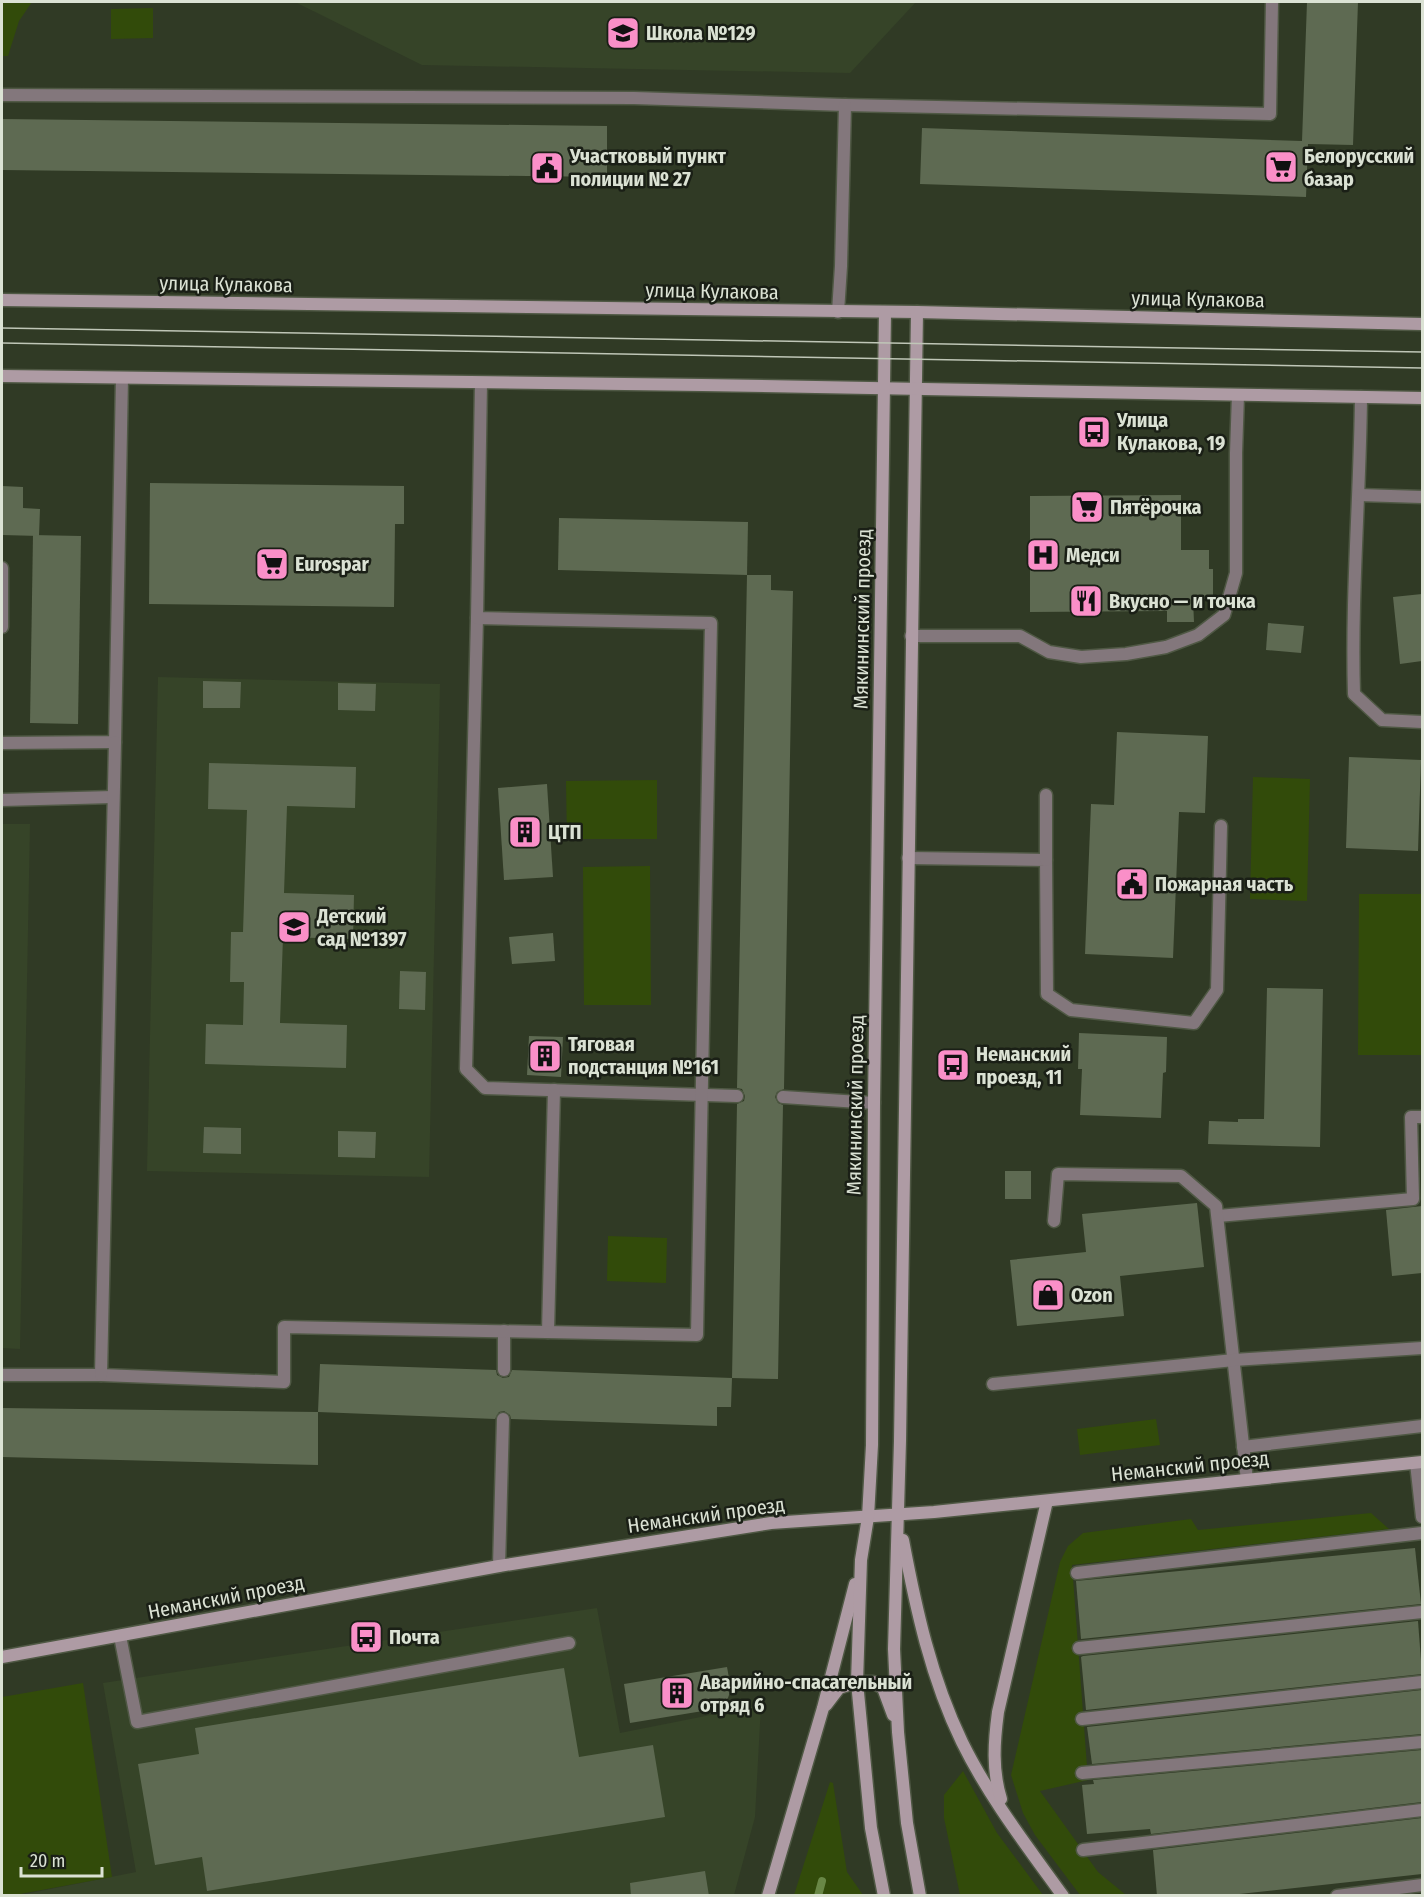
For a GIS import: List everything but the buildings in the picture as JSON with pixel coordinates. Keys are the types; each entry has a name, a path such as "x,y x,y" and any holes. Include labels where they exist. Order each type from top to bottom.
{"main road":[{"name":"улица Кулакова","path":"2,300 917,312 1422,324"},
{"name":"Мякининский проезд","path":"884,1896 871,1828 857,1682 861,1560 868,1517 872,1445 874,1103 885,312"},
{"path":"917,312 894,1649 898,1732 907,1822 920,1896"},
{"path":"2,376 1422,398"},
{"name":"Неманский проезд","path":"2,1657 499,1566 771,1523 898,1515 1419,1463"},
{"path":"1008,1820 995,1780 994,1740 998,1712 1047,1501"},
{"path":"898,1515 916,1606 928,1654 943,1697 963,1743 1008,1820 1063,1896"},
{"path":"768,1896 823,1708 861,1560"},
{"path":"823,1708 839,1688 857,1682 873,1682 883,1688 898,1732"}],"lane":[{"path":"2,95 634,98 1270,114 1272,2"},
{"path":"838,312 845,105"},
{"path":"101,1375 122,378"},
{"path":"482,383 466,1069 485,1088 737,1096"},
{"path":"912,636 1020,636 1049,652 1081,657 1126,654 1166,647 1198,635 1224,615 1236,573 1238,395"},
{"path":"1361,397 1352,637 1353,694 1382,720 1422,722"},
{"path":"1359,495 1422,497"},
{"path":"2,568 2,627"},
{"path":"2,1375 101,1375 284,1382 284,1327 697,1335 711,623 477,618"},
{"path":"2,743 115,742"},
{"path":"1046,795 1047,994 1071,1010 1194,1023 1217,990 1221,826"},
{"path":"2,800 113,797"},
{"path":"908,858 1046,860"},
{"path":"548,1332 554,1090"},
{"path":"783,1097 874,1103"},
{"path":"1218,1216 1413,1199 1411,1117 1422,1117"},
{"path":"1054,1221 1058,1174 1181,1176 1216,1206 1247,1480"},
{"path":"504,1331 504,1370"},
{"path":"993,1384 1234,1360 1422,1348"},
{"path":"499,1566 503,1419"},
{"path":"1243,1447 1422,1426"},
{"path":"1419,1463 1422,1517"},
{"path":"1077,1573 1422,1533"},
{"path":"1078,1648 1422,1612"},
{"path":"120,1636 137,1722 569,1643"},
{"path":"1082,1719 1422,1682"},
{"path":"1082,1773 1422,1742"},
{"path":"1083,1850 1422,1810"},
{"path":"1337,1896 1422,1885"}],"shaded area":[{"name":"Школа №129","path":"295,2 916,2 850,73 422,65"},
{"name":"Детский сад №1397","path":"158,677 440,684 429,1177 147,1171"},
{"path":"2,824 30,824 20,1349 2,1348"},
{"path":"597,1608 620,1733 761,1705 755,1817 734,1895 15,1896 136,1872 103,1683"}],"green space":[{"path":"2,2 32,2 19,21 8,56 2,56"},
{"path":"153,8 153,38 111,39 111,9"},
{"path":"1253,777 1310,779 1307,901 1250,899"},
{"path":"657,780 657,839 567,839 566,781"},
{"path":"650,866 651,1005 584,1005 583,867"},
{"path":"1359,894 1422,894 1422,1055 1358,1055"},
{"path":"608,1236 667,1238 666,1283 607,1281"},
{"path":"1156,1419 1160,1445 1080,1455 1077,1429"},
{"path":"1371,1513 1389,1529 1072,1565 1088,1780 1040,1791 1098,1872 1126,1895 1080,1895 1035,1835 1023,1813 1011,1775 1060,1562 1068,1546 1083,1533 1191,1519 1198,1530"},
{"path":"83,1683 112,1877 15,1895 2,1895 2,1697"},
{"path":"963,1771 997,1833 1043,1895 960,1895 944,1818 944,1795"},
{"path":"830,1782 833,1783 847,1872 863,1895 794,1895"}],"waterway":[{"path":"818,1896 822,1881"}],"tram line":[{"path":"2,328 1422,352"},
{"path":"2,343 1422,368"}],"place":[{"name":"Школа №129","path":"623,33"},
{"name":"Белорусский базар","path":"1281,167"},
{"name":"Участковый пункт полиции № 27","path":"547,168"},
{"name":"Улица Кулакова, 19","path":"1094,432"},
{"name":"Пятёрочка","path":"1087,507"},
{"name":"Медси","path":"1043,555"},
{"name":"Eurospar","path":"272,564"},
{"name":"Вкусно — и точка","path":"1086,601"},
{"name":"ЦТП","path":"525,832"},
{"name":"Пожарная часть","path":"1132,884"},
{"name":"Детский сад №1397","path":"294,927"},
{"name":"Тяговая подстанция №161","path":"545,1056"},
{"name":"Неманский проезд, 11","path":"953,1065"},
{"name":"Ozon","path":"1048,1295"},
{"name":"Почта","path":"366,1637"},
{"name":"Аварийно-спасательный отряд 6","path":"677,1693"}]}
